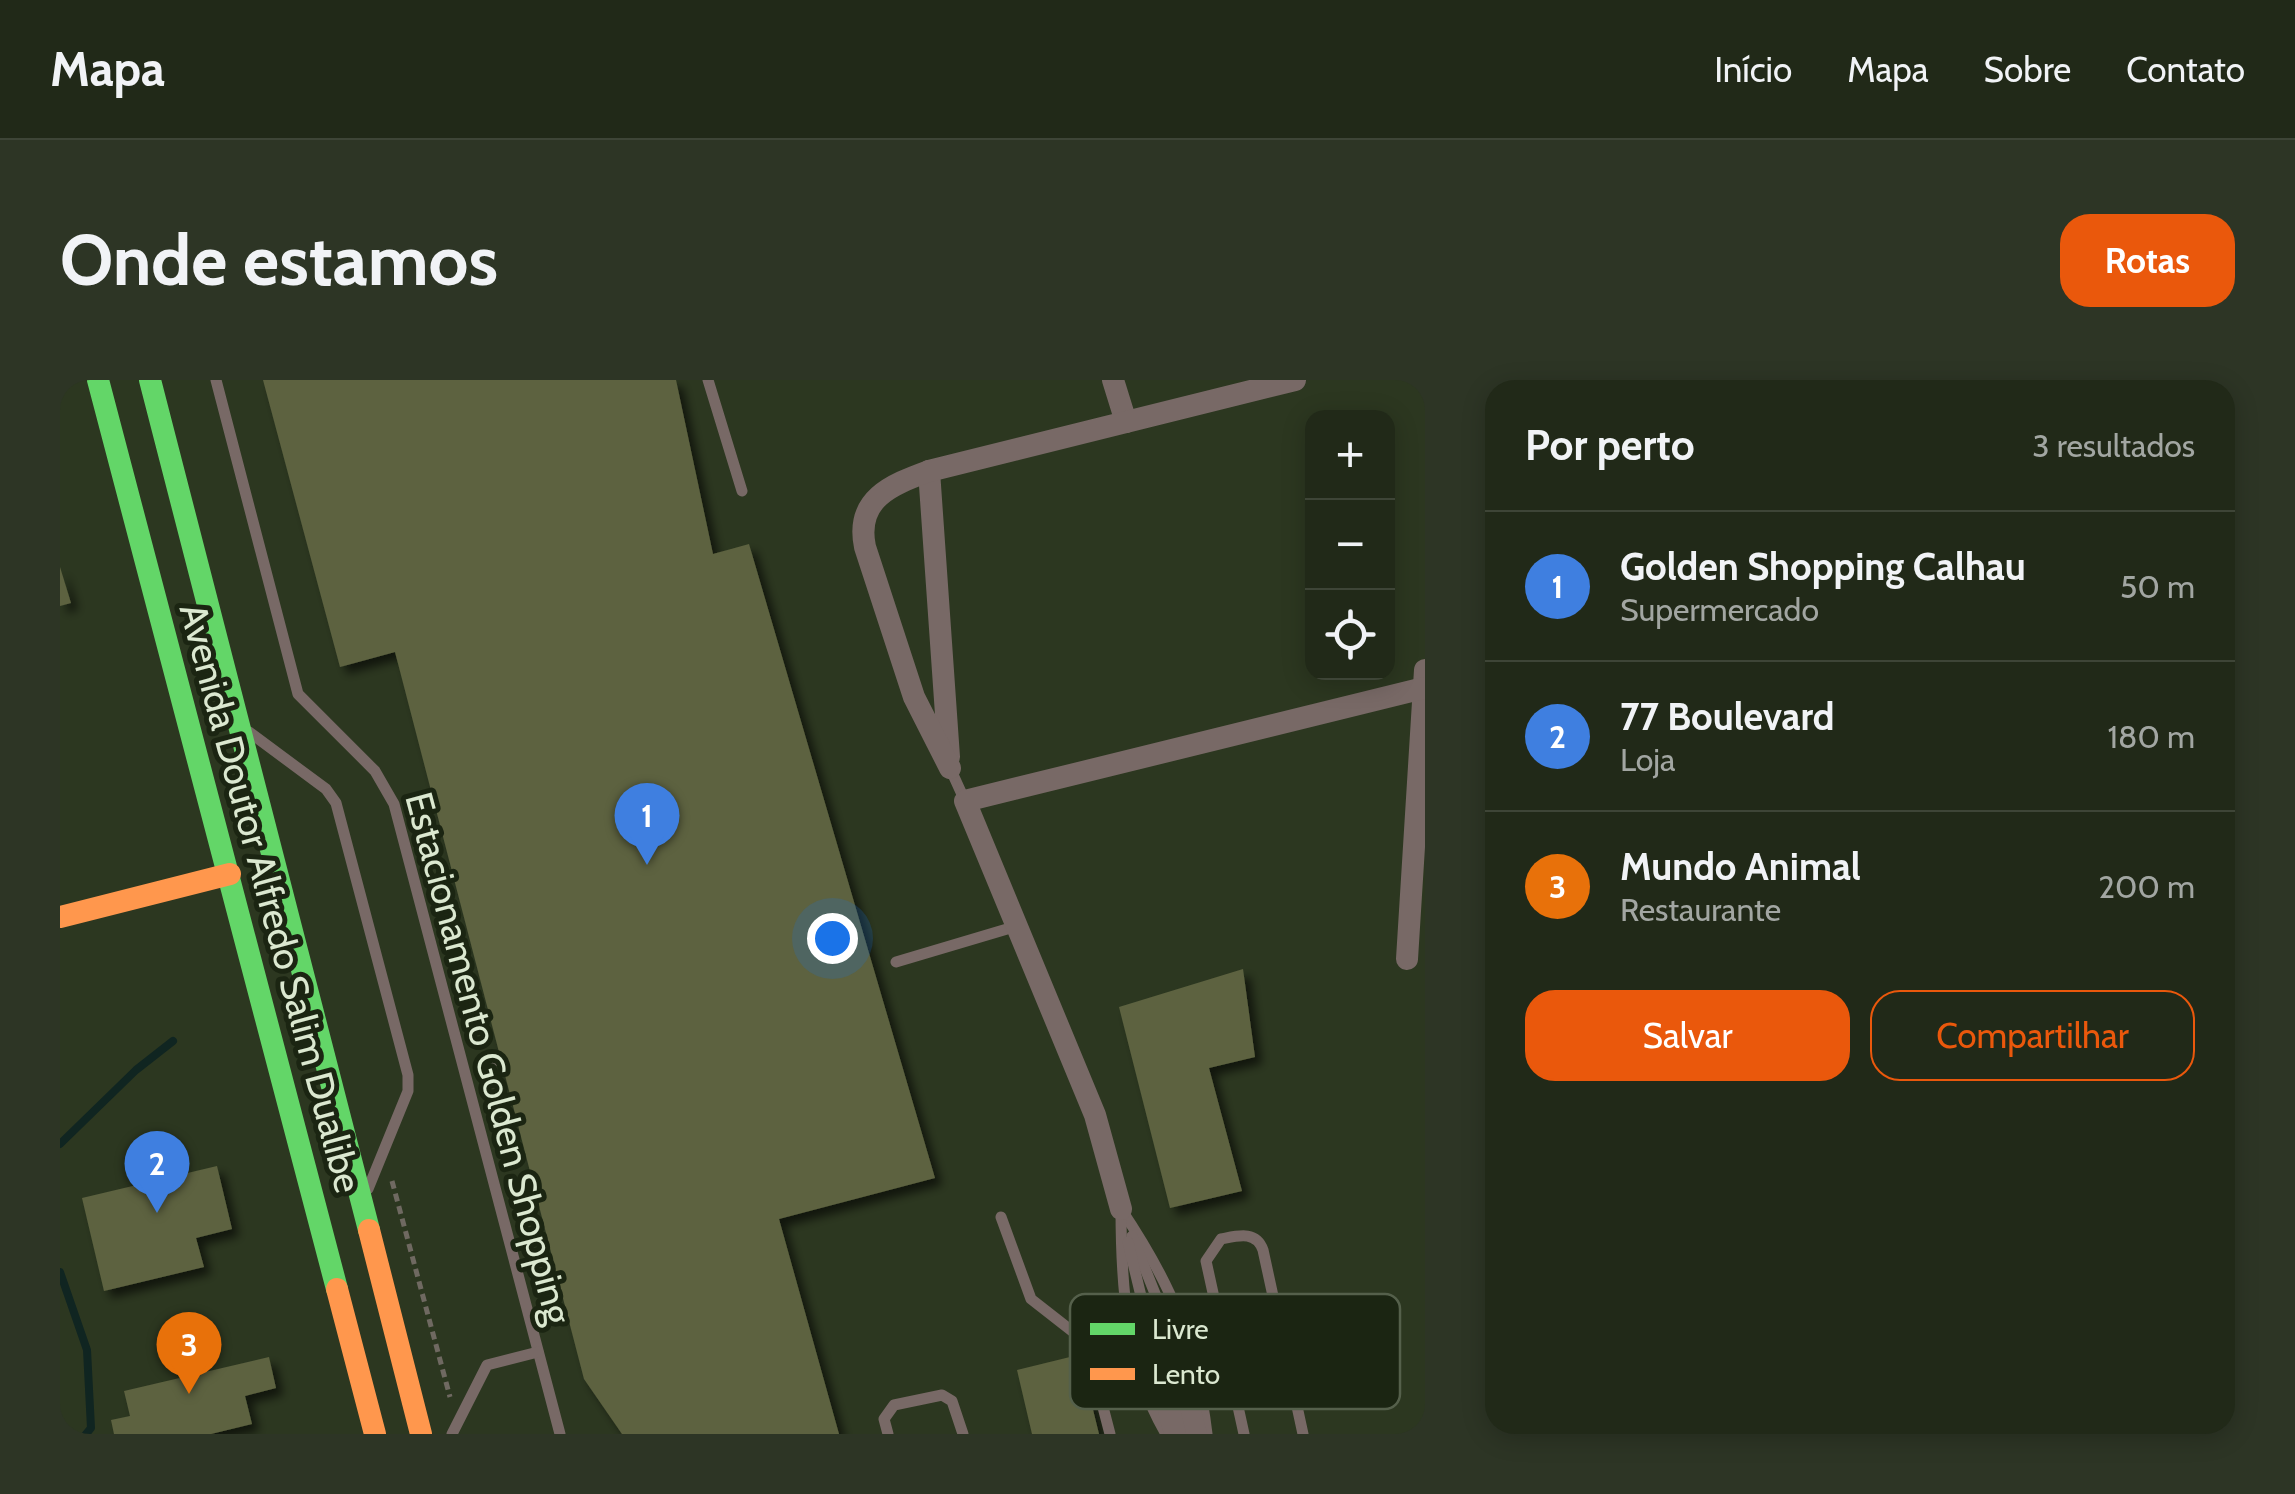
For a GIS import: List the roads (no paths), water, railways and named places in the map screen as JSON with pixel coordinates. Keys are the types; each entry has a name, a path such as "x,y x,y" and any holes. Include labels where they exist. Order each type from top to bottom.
{"main road":[{"name":"Avenida Doutor Alfredo Salim Dualibe","path":"98,380 375,1434"},
{"name":"Avenida Doutor Alfredo Salim Dualibe","path":"150,380 421,1434"},
{"path":"60,895 227,863"},
{"path":"60,917 227,863"},
{"path":"307,1172 321,1196 332,1204 362,1202"}],"street":[{"path":"1113,380 1126,422"},
{"path":"950,768 914,697 863,536 869,507 882,490 929,471 1295,380"},
{"path":"929,471 950,768"},
{"path":"1407,959 1425,670"},
{"path":"1121,1208 1095,1115 966,801 1424,688"},
{"path":"1171,1409 1175,1434"},
{"path":"1187,1409 1196,1434"}],"lane":[{"name":"Estacionamento Golden Shopping","path":"216,380 298,694 375,771 394,804 560,1434"},
{"path":"708,380 742,491"},
{"path":"239,725 314,780 336,803 408,1075 408,1091 362,1202"},
{"path":"950,768 966,801"},
{"path":"896,962 1016,926"},
{"path":"1121,1208 1147,1294"},
{"path":"1121,1208 1122,1294"},
{"path":"1121,1208 1173,1294"},
{"path":"1001,1216 1032,1299 1070,1329"},
{"path":"1213,1294 1206,1261 1221,1239 1242,1235 1252,1236 1263,1250 1273,1294"},
{"path":"452,1434 487,1365 538,1352"},
{"path":"888,1434 884,1418 894,1405 942,1395 952,1401 963,1434"},
{"path":"1103,1409 1110,1434"},
{"path":"1156,1409 1166,1434"},
{"path":"1203,1409 1207,1434"},
{"path":"1239,1409 1244,1434"},
{"path":"1298,1409 1304,1434"}],"waterway":[{"path":"60,1144 136,1070 173,1041"},
{"path":"60,1272 87,1350 91,1428 86,1434"}],"place":[{"name":"Golden Shopping Calhau","path":"647,865"},
{"name":"77 Boulevard","path":"157,1213"},
{"name":"Mundo Animal","path":"189,1394"}]}
